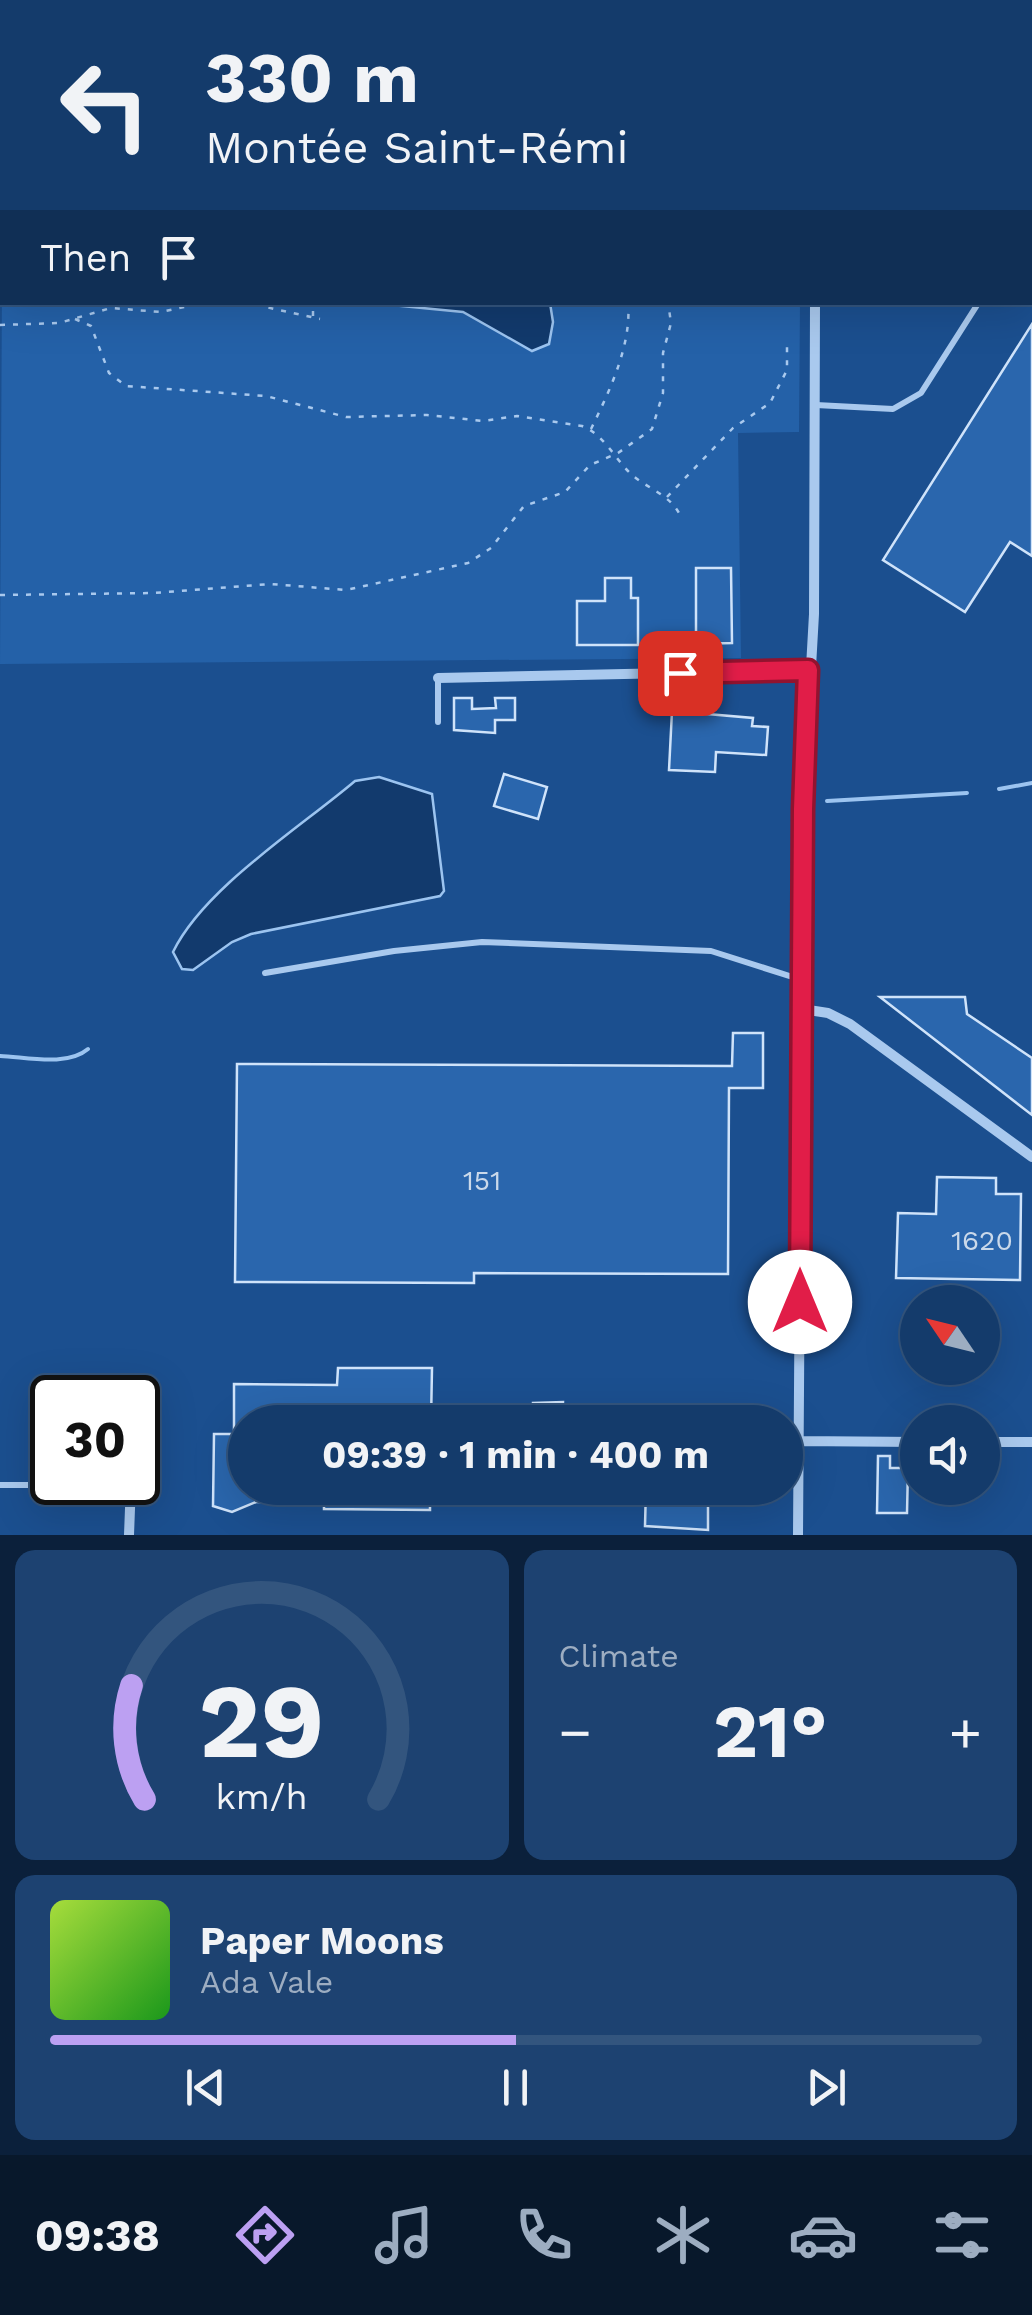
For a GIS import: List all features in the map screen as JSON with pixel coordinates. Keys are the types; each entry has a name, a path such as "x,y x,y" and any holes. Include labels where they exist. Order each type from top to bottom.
{"street":[{"path":"798,1405 808,670 814,614 815,305"},
{"path":"438,678 808,670"},
{"path":"802,1009 828,1013 850,1024 1032,1157"},
{"path":"803,1441 900,1442"},
{"path":"1000,1442 1032,1442"},
{"path":"130,1535 131,1505"},
{"path":"798,1505 798,1535"}],"lane":[{"path":"816,405 893,409 921,393 977,305"},
{"path":"438,678 438,722"},
{"path":"264,973 394,951 482,942 711,951 802,980"},
{"path":"0,1485 30,1485"}],"path":[{"path":"0,325 74,319 110,308 161,312 193,305"},
{"path":"256,305 320,318"},
{"path":"312,318 313,305"},
{"path":"591,429 615,375 628,326 628,305"},
{"path":"0,595 153,593 271,584 346,590 458,567 485,554 524,506 565,492 590,465 615,454 655,424 671,323 668,305"},
{"path":"74,319 91,326 108,373 126,386 266,396 346,417 427,414 483,421 517,416 591,429 636,478 666,498 680,515"},
{"path":"666,498 733,428 770,403 787,370 787,347"}],"shaded area":[{"path":"2,305 800,305 799,432 738,433 741,658 0,664"},
{"path":"391,305 550,305 553,322 549,344 532,351 463,312"},
{"path":"379,777 432,794 444,891 440,896 251,934 232,942 193,970 182,969 173,952 188,928 230,882 355,781"}],"building":[{"path":"1032,324 1032,556 1010,542 965,612 883,560"},
{"path":"696,568 731,568 732,643 696,644"},
{"path":"605,578 631,578 631,598 638,598 638,645 577,645 577,601 605,601"},
{"path":"454,698 472,698 472,709 496,708 495,698 515,698 515,720 495,720 495,733 454,730"},
{"path":"672,711 753,718 752,726 768,727 766,755 716,752 715,772 669,770"},
{"path":"504,774 547,787 538,819 494,806"},
{"path":"880,997 965,997 967,1014 1032,1058 1032,1115"},
{"path":"733,1033 763,1033 763,1088 729,1088 728,1274 474,1273 474,1283 235,1282 237,1064 732,1066"},
{"path":"937,1177 996,1178 996,1194 1021,1194 1020,1280 896,1278 898,1213 936,1214"},
{"path":"338,1368 432,1368 431,1405 234,1405 234,1384 337,1385"},
{"path":"563,1402 563,1405 533,1403"},
{"path":"214,1434 228,1434 228,1505 249,1505 232,1512 213,1506"},
{"path":"878,1456 890,1456 890,1468 900,1468 900,1505 907,1505 907,1513 877,1513"},
{"path":"324,1505 430,1505 430,1510 324,1509"},
{"path":"646,1505 708,1505 708,1530 645,1526"}],"waterway":[{"path":"999,789 1032,783"},
{"path":"827,801 967,793"},
{"path":"0,1056 58,1059 88,1049"}],"route":[{"path":"680,673 808,670 803,809 800,1302"}]}
